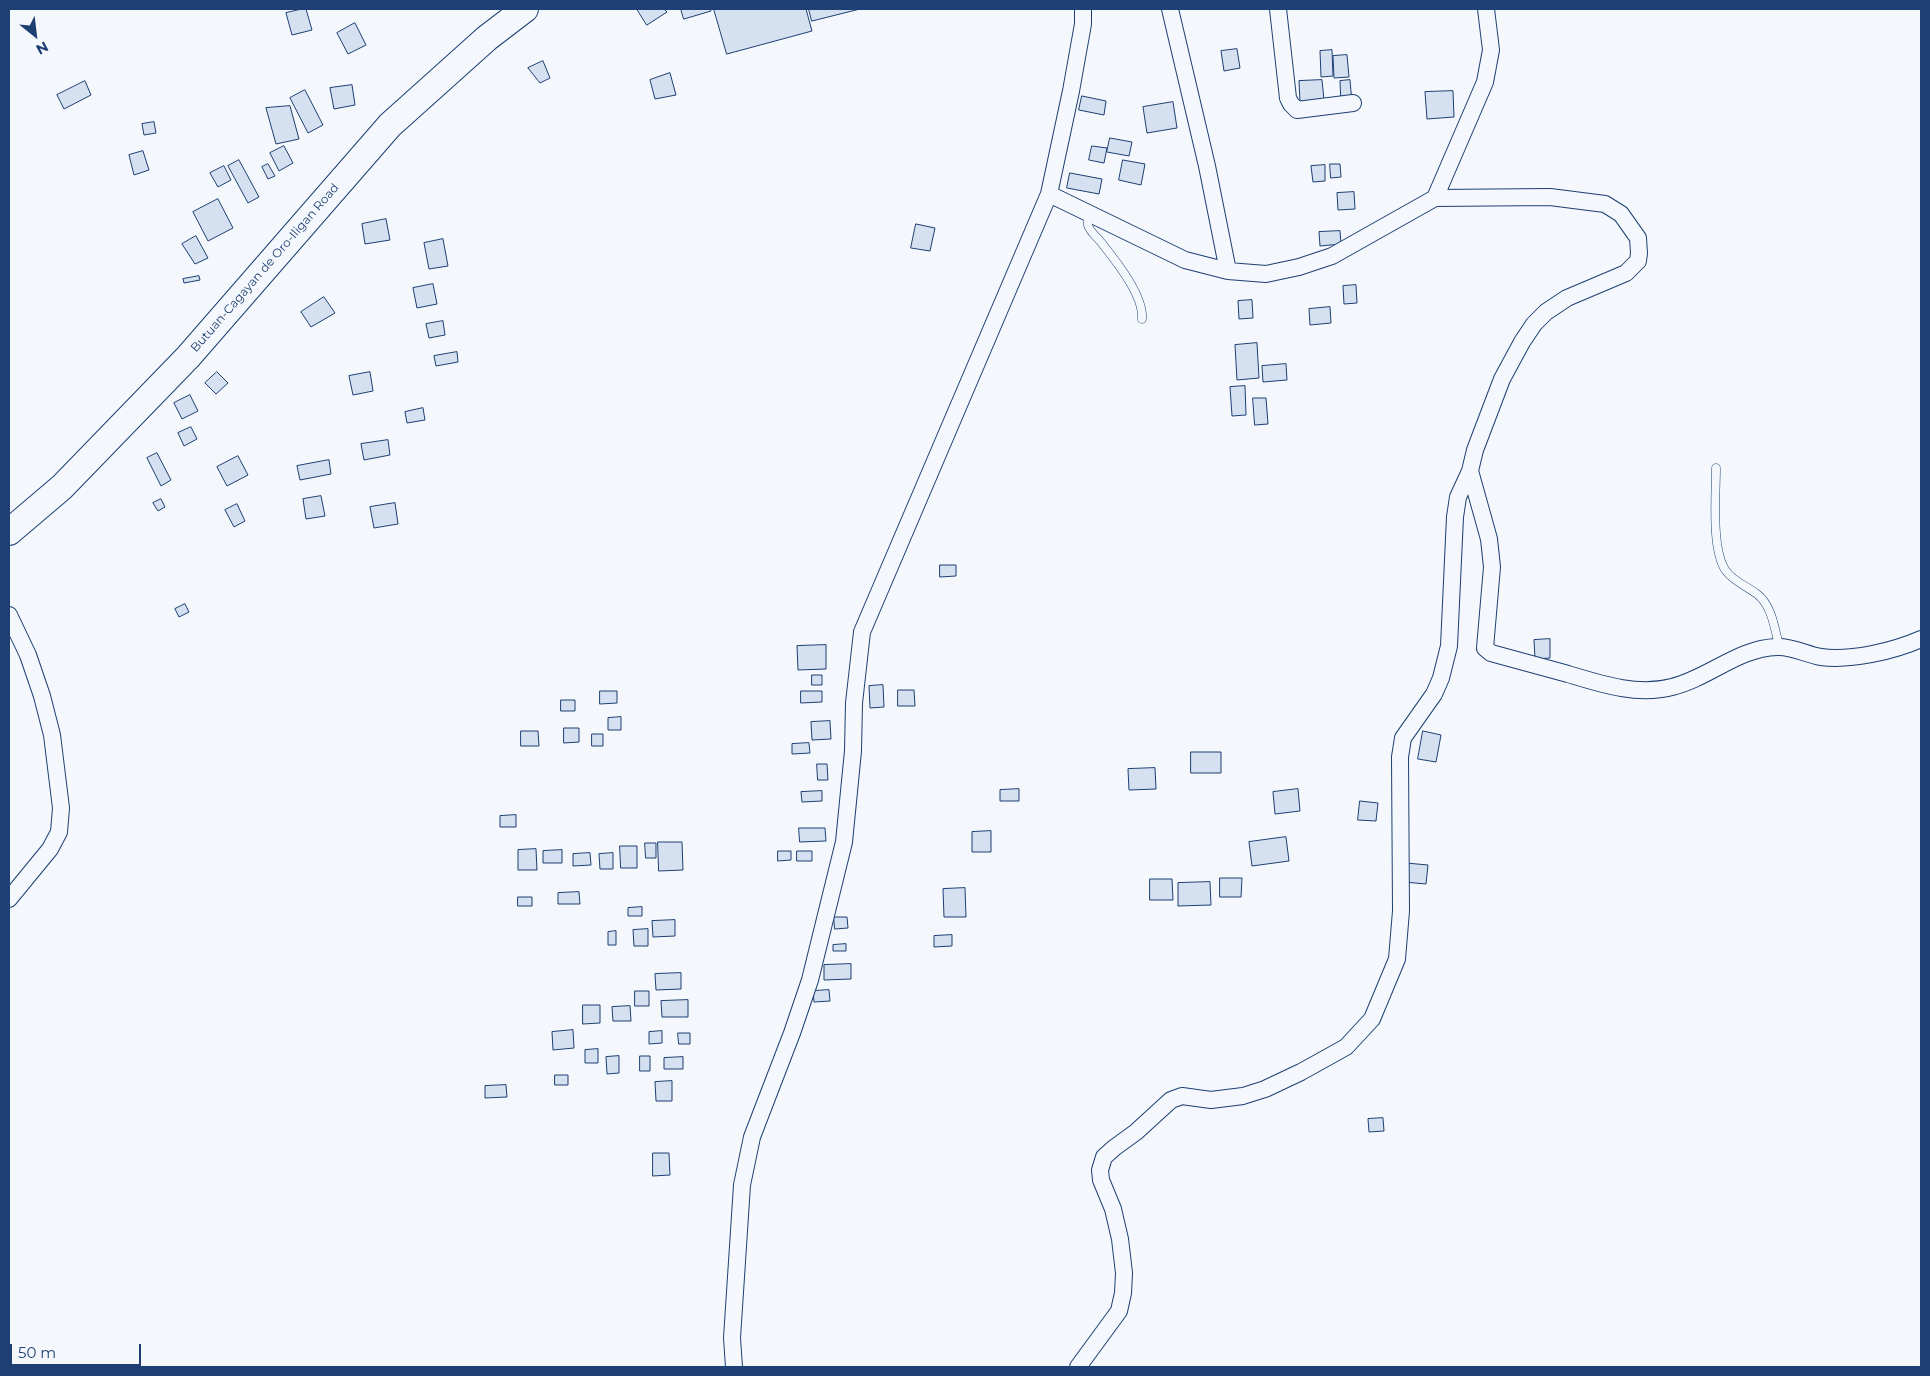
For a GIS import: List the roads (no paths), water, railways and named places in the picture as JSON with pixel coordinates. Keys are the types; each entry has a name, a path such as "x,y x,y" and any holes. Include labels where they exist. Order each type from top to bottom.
{"highway":[{"name":"Butuan-Cagayan de Oro-Iligan Road","path":"9,532 62,487 188,357 390,125 487,38 525,9"}],"street":[{"path":"734,1367 732,1338 742,1185 752,1137 810,980 844,842 853,751 854,703 862,632 1049,194 1071,91 1083,24 1083,9"},
{"path":"1170,9 1207,166 1228,270"},
{"path":"1278,9 1288,98 1291,104 1297,110 1353,103"},
{"path":"1435,198 1485,82 1491,50 1486,9"},
{"path":"1049,194 1186,260 1228,270 1266,274 1299,267 1332,256 1435,198 1550,198 1604,204 1621,214 1638,238 1639,252 1638,260 1626,273 1567,298 1546,312 1534,324 1502,379 1475,450 1470,472 1458,497 1455,517 1450,646 1441,678 1434,694 1403,738 1400,757 1401,911 1397,959 1372,1019 1346,1048 1265,1089 1243,1096 1211,1100 1182,1096 1171,1100 1136,1132 1104,1157 1100,1170 1101,1180 1113,1209 1120,1239 1124,1273 1123,1293 1119,1311 1078,1367"},
{"path":"1470,472 1489,539 1492,567 1484,644 1485,648 1491,653 1616,688 1648,691 1671,688 1688,682 1745,653 1778,646 1823,657 1868,656 1921,639"},
{"path":"9,615 28,655 42,696 52,735 61,808 59,832 50,849 9,899"}],"lane":[{"path":"1088,212 1088,226 1119,266 1140,300 1143,310 1142,319"},
{"path":"1716,468 1716,540 1720,560 1734,580 1759,594 1766,602 1772,618 1778,646"}]}
